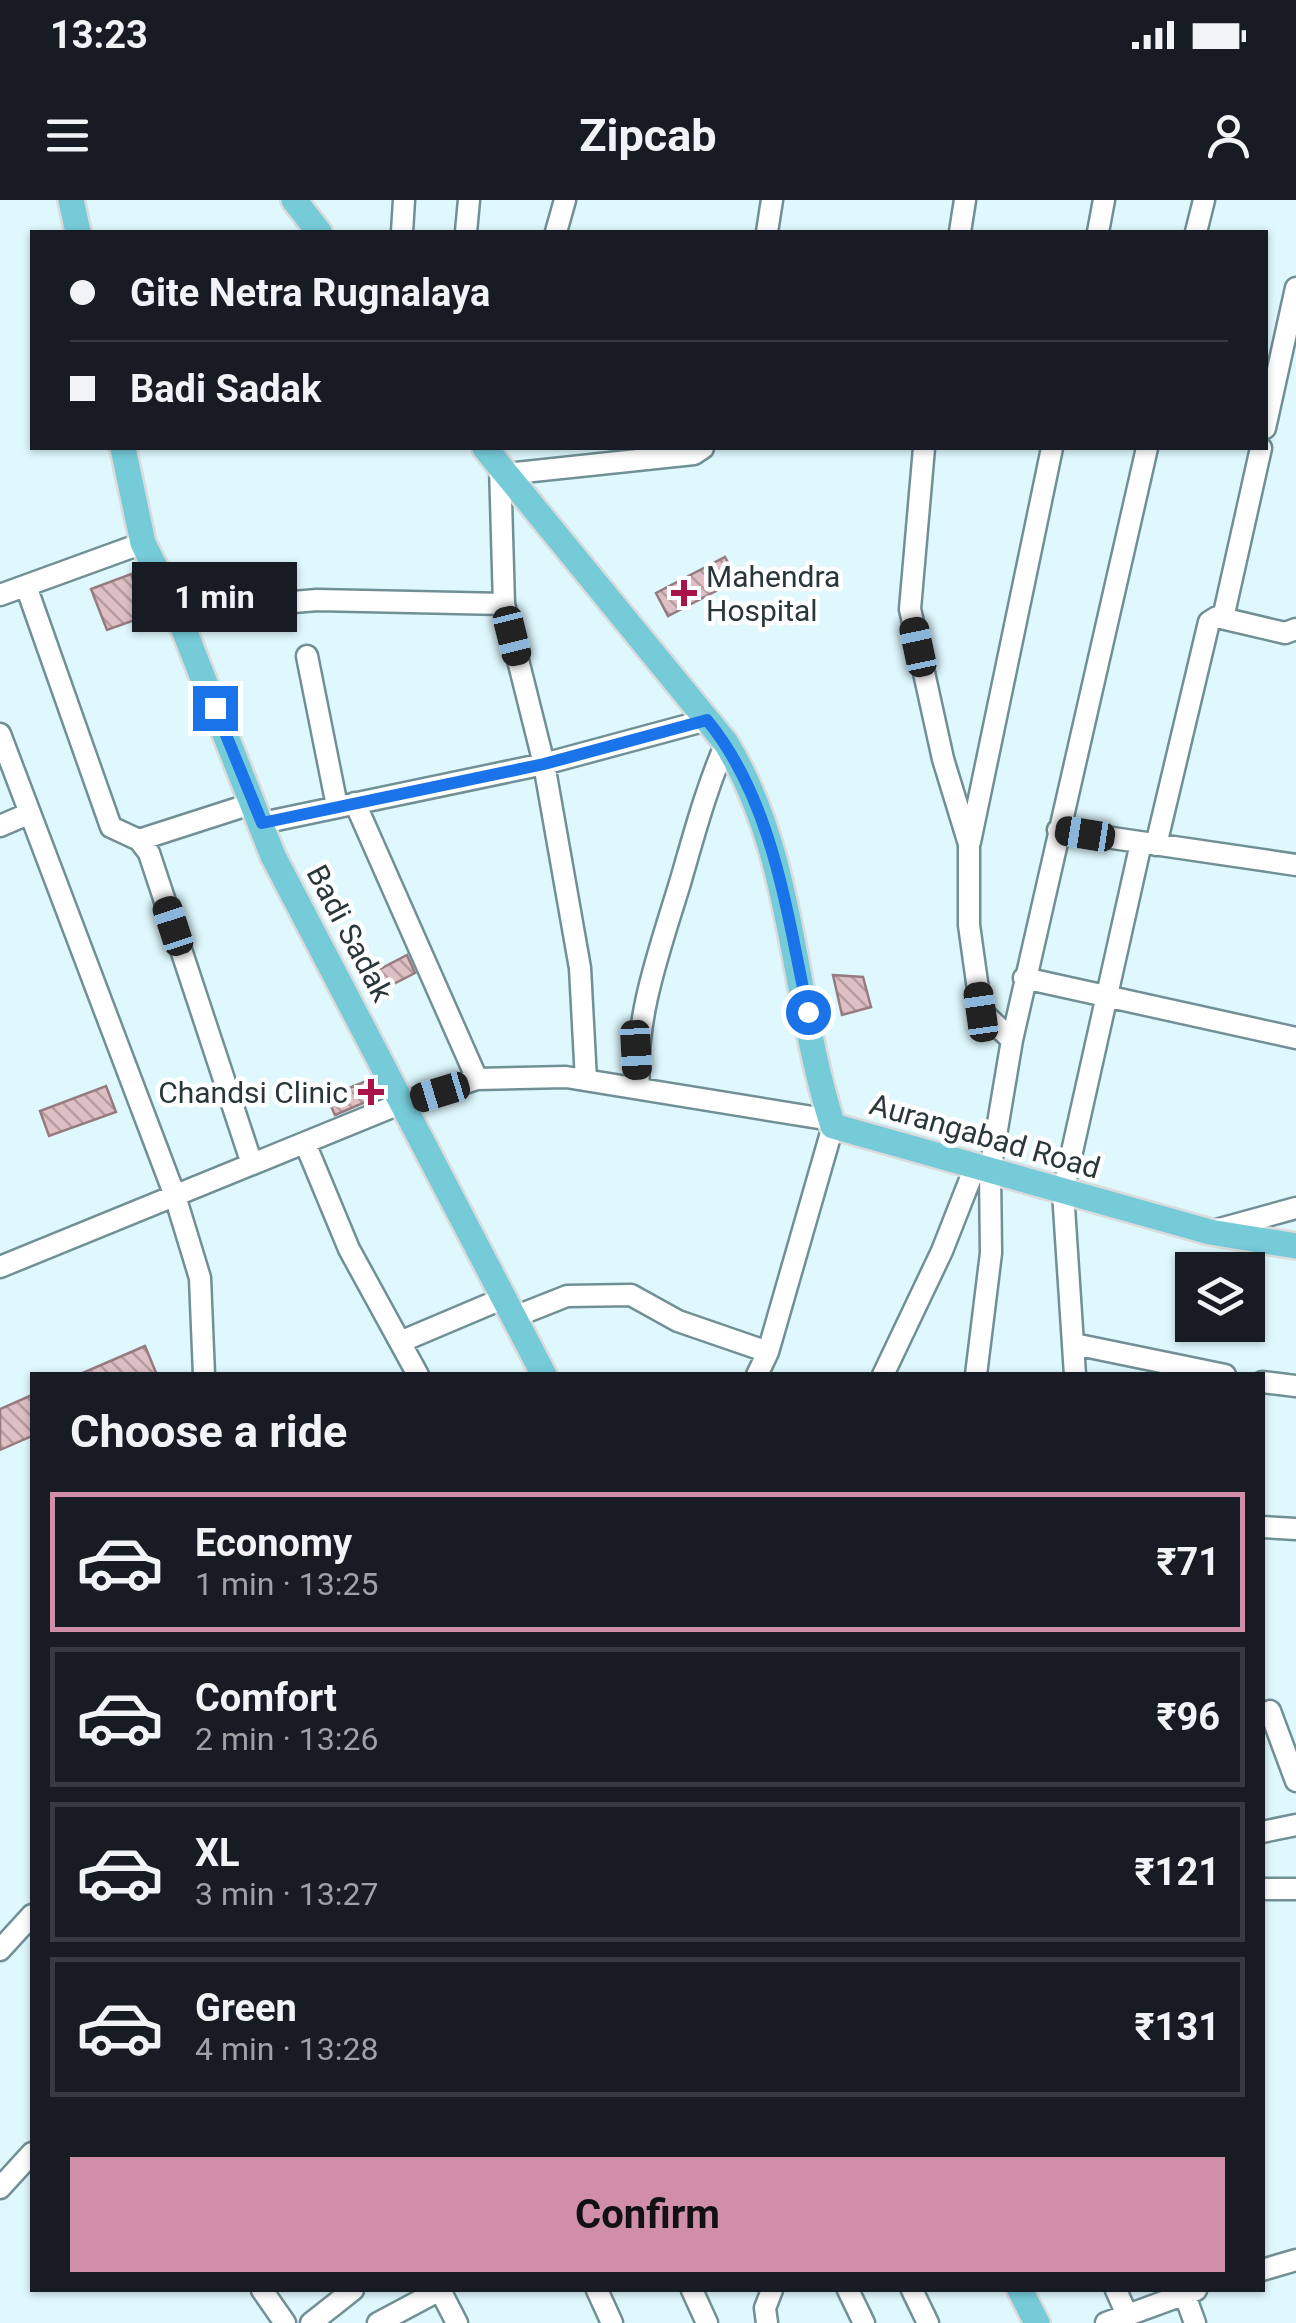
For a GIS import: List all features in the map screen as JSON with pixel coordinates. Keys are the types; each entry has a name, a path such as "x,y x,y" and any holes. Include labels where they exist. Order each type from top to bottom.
{"main road":[{"path":"71,200 78,230"},
{"path":"294,200 318,230"},
{"name":"Badi Sadak","path":"123,450 143,543 177,612 273,856 542,1372"},
{"name":"Aurangabad Road","path":"497,463 726,743 746,777 762,821 832,1123 1210,1232 1296,1246"},
{"path":"1021,2292 1037,2323"}],"street":[{"path":"402,230 404,200"},
{"path":"466,230 469,200"},
{"path":"557,230 565,200"},
{"path":"767,230 772,200"},
{"path":"960,230 965,200"},
{"path":"1098,230 1104,200"},
{"path":"1196,230 1204,200"},
{"path":"1268,414 1296,288"},
{"path":"586,1080 584,994 544,764 504,604 497,463 694,454 701,450"},
{"path":"924,450 910,609 943,759 969,844 973,879 969,924 981,1012 1012,1040"},
{"path":"969,844 1052,450"},
{"path":"884,1372 982,1169 1147,450"},
{"path":"1223,618 1260,450"},
{"path":"0,596 143,543"},
{"path":"26,586 110,827 139,840 149,854 252,1164"},
{"path":"177,612 316,600 504,604"},
{"path":"1075,1372 1063,1192 1106,995 1208,627 1212,619 1223,618 1285,634 1296,629"},
{"path":"307,656 346,804 477,1080"},
{"path":"139,840 258,813 346,804 544,764 707,720"},
{"path":"0,734 175,1196 200,1278 204,1372"},
{"path":"639,1087 636,1050 657,958 702,801 726,743"},
{"path":"0,826 30,814"},
{"path":"1058,830 1296,865"},
{"path":"1024,978 1296,1038"},
{"path":"0,1268 402,1103 477,1080 586,1080 639,1087 832,1123 759,1372"},
{"path":"305,1143 349,1249 416,1372"},
{"path":"976,1372 991,1252 982,1169"},
{"path":"1210,1232 1296,1208"},
{"path":"400,1342 509,1308 566,1296 631,1295 678,1322 768,1352"},
{"path":"1074,1344 1210,1372"},
{"path":"1265,1382 1296,1386"},
{"path":"1265,1526 1296,1529"},
{"path":"1270,1711 1296,1782"},
{"path":"1265,1831 1296,1825"},
{"path":"1265,1889 1296,1889"},
{"path":"0,1950 30,1917"},
{"path":"0,2188 30,2155"},
{"path":"1265,2269 1296,2260"},
{"path":"263,2292 286,2323"},
{"path":"310,2323 350,2292"},
{"path":"378,2323 436,2292"},
{"path":"441,2292 457,2323"},
{"path":"599,2292 612,2323"},
{"path":"693,2292 707,2323"},
{"path":"767,2323 765,2308 771,2292"},
{"path":"849,2292 864,2323"},
{"path":"913,2292 928,2323"},
{"path":"1117,2292 1127,2315"},
{"path":"1106,2323 1185,2292"},
{"path":"1188,2292 1195,2323"}],"building":[{"path":"725,557 737,580 668,616 656,593"},
{"path":"131,574 146,616 107,630 91,589"},
{"path":"407,955 415,973 372,995 363,978"},
{"path":"833,975 863,977 871,1007 842,1015"},
{"path":"371,1079 380,1096 335,1115 327,1097"},
{"path":"106,1086 116,1112 49,1136 40,1111"},
{"path":"145,1346 156,1372 85,1372"},
{"path":"30,1396 30,1437 0,1450 0,1409"}],"place":[{"name":"Mahendra Hospital","path":"684,593"},
{"name":"Chandsi Clinic","path":"371,1092"}],"route":[{"path":"215,708 262,823 544,764 707,720 746,777 762,821 808,1012"}]}
